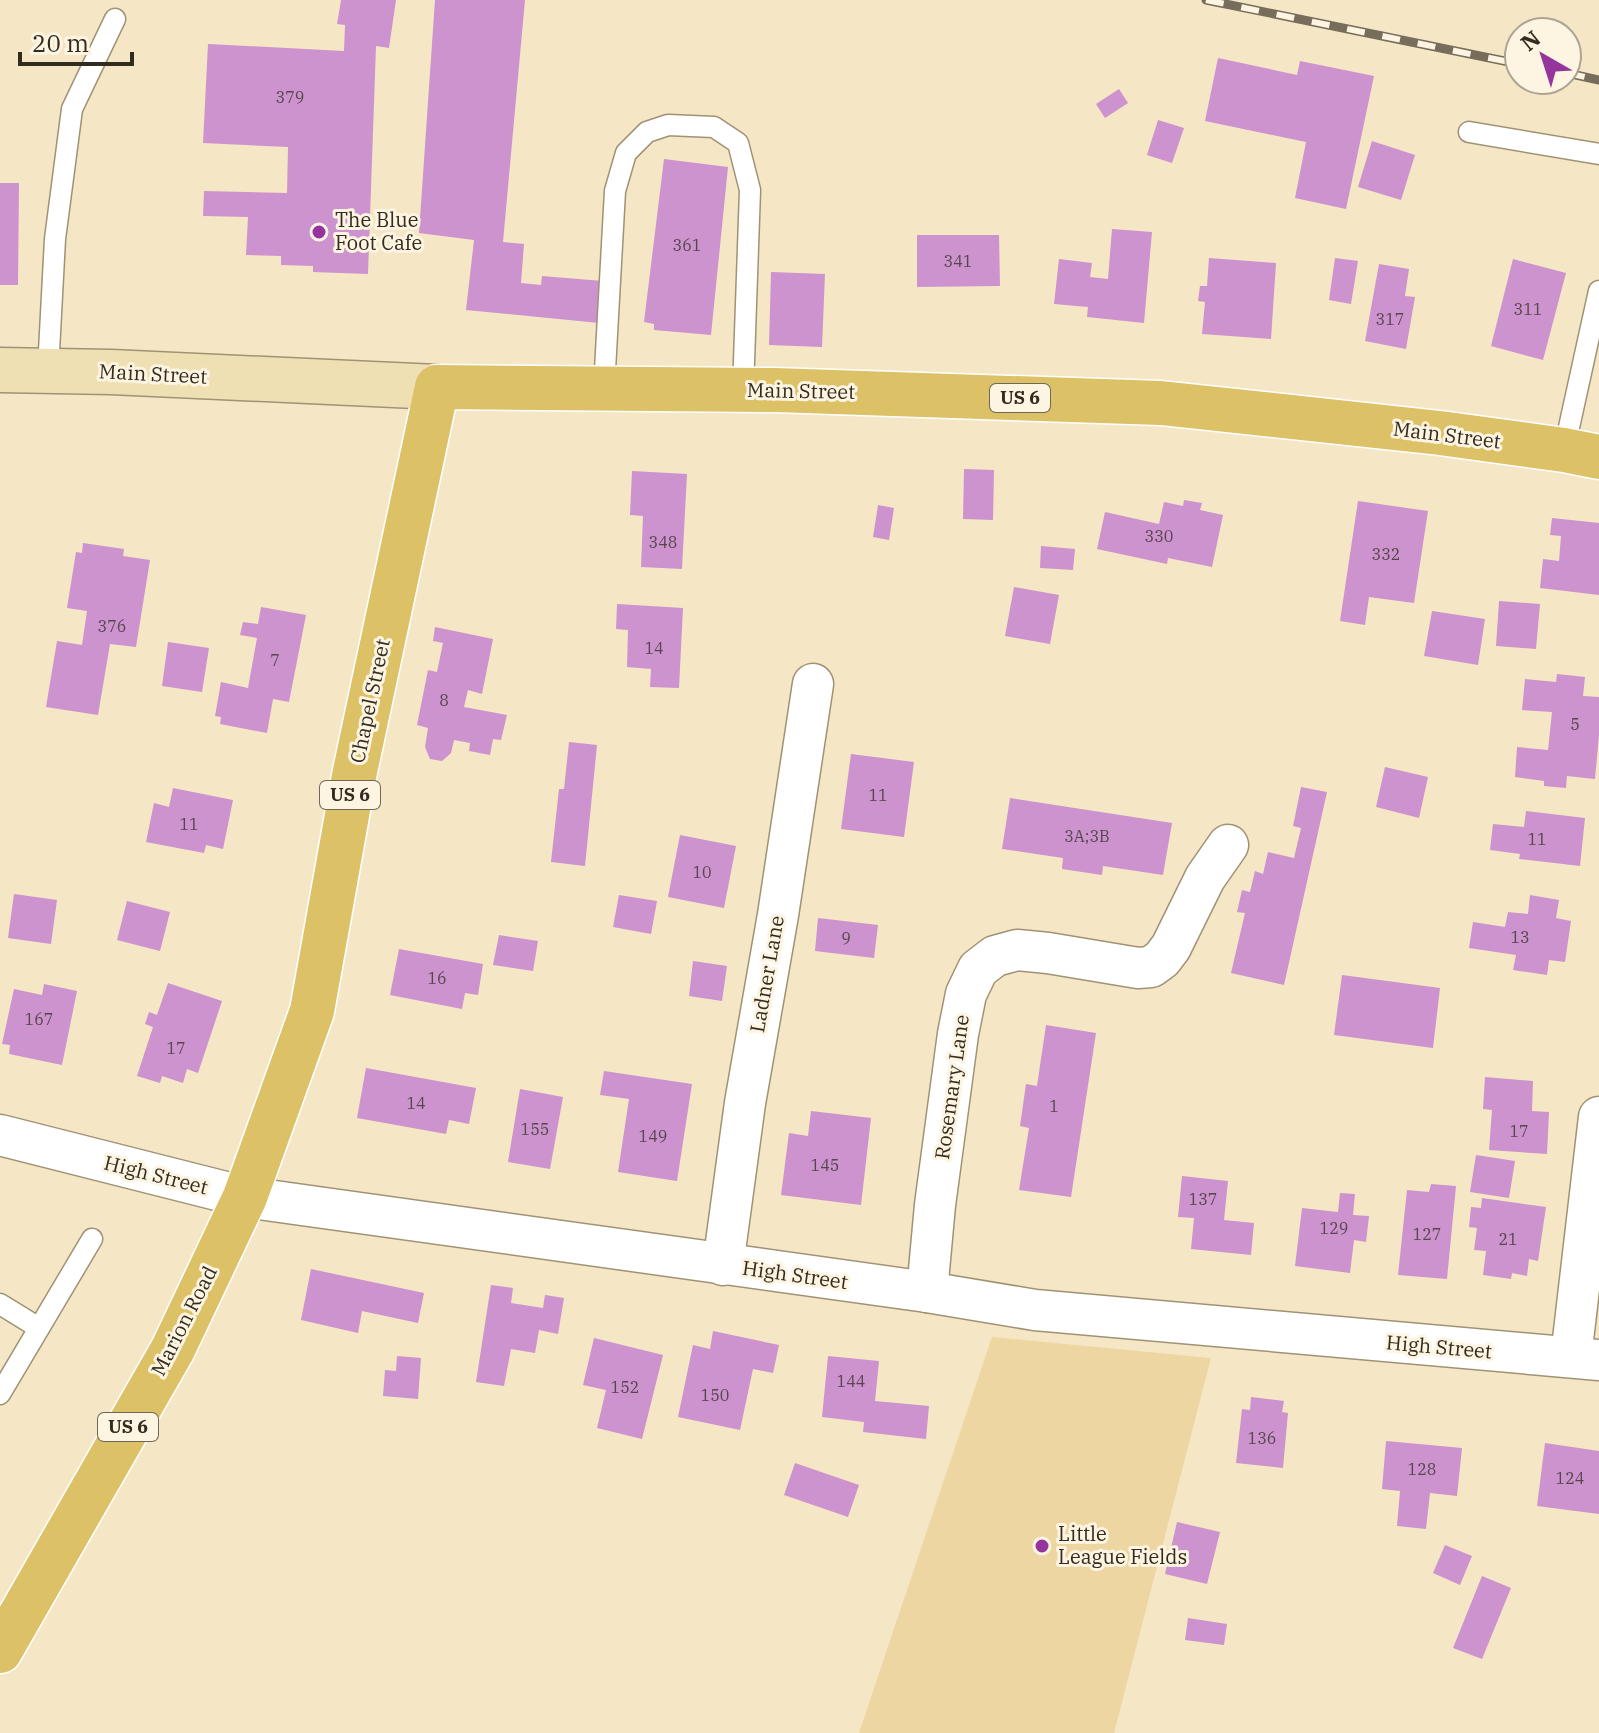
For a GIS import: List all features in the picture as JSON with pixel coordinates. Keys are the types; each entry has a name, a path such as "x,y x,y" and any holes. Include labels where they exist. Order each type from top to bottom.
{"main road":[{"name":"Main Street","path":"0,370 437,387 743,390 1161,403 1440,433 1582,454"},
{"name":"Chapel Street","path":"245,1197 312,1011 354,776 437,387"},
{"name":"Marion Road","path":"0,1651 173,1349 245,1197"}],"street":[{"name":"Ladner Lane","path":"723,1265 745,1103 778,915 813,684"},
{"name":"Rosemary Lane","path":"927,1292 935,1205 958,1034 966,994 978,969 995,956 1017,950 1138,968 1151,967 1171,947 1205,878 1228,845"},
{"path":"1585,1358 1599,1117"},
{"name":"High Street","path":"0,1135 245,1197 927,1292 1035,1310 1585,1358"}],"lane":[{"path":"48,370 55,239 72,109 115,19"},
{"path":"604,388 615,191 626,153 647,132 668,125 714,127 738,143 750,190 743,390"},
{"path":"1469,132 1599,154"},
{"path":"1582,454 1599,291"},
{"path":"0,1394 92,1239"},
{"path":"0,1304 39,1328"}],"shaded area":[{"name":"Little League Fields","path":"992,1337 1211,1358 1114,1733 859,1733"}],"building":[{"path":"341,0 396,0 389,48 376,46 368,274 313,272 313,266 281,265 281,256 246,255 248,217 203,216 204,191 287,193 288,147 203,143 208,44 344,51 345,25 337,24"},
{"path":"435,0 525,0 503,242 524,244 521,283 541,285 542,276 603,281 599,323 466,310 474,240 419,233"},
{"path":"1218,58 1297,75 1300,61 1374,76 1346,209 1295,198 1306,142 1205,121"},
{"path":"1119,89 1128,103 1105,118 1096,104"},
{"path":"1158,120 1184,128 1172,163 1147,155"},
{"path":"1372,141 1415,155 1401,200 1358,187"},
{"path":"664,159 728,167 711,335 654,330 654,324 644,322"},
{"path":"0,183 19,183 18,285 0,285"},
{"path":"1112,229 1152,232 1144,323 1087,317 1088,307 1054,304 1059,259 1092,263 1090,277 1108,279"},
{"path":"917,235 999,235 1000,286 917,287"},
{"path":"1209,258 1276,263 1271,339 1202,334 1205,302 1198,301 1200,286 1207,286"},
{"path":"1335,258 1358,261 1351,304 1329,300"},
{"path":"1513,259 1566,273 1543,360 1491,346"},
{"path":"1379,264 1409,269 1405,296 1415,297 1406,349 1365,341"},
{"path":"771,272 825,274 822,347 769,345"},
{"path":"964,469 994,470 993,520 963,519"},
{"path":"632,471 687,474 682,569 641,567 643,516 630,515"},
{"path":"1184,500 1202,503 1200,510 1223,515 1212,567 1168,558 1167,564 1097,549 1105,512 1159,524 1164,502 1183,506"},
{"path":"1358,501 1428,511 1414,603 1369,597 1365,625 1340,621"},
{"path":"878,505 894,508 889,540 873,537"},
{"path":"1552,518 1599,523 1599,595 1540,588 1543,559 1559,561 1561,536 1550,535"},
{"path":"83,543 124,549 123,556 150,560 136,647 110,644 98,715 46,707 57,641 82,645 87,611 67,608 76,552 82,553"},
{"path":"1041,546 1075,549 1073,570 1040,568"},
{"path":"1014,587 1059,595 1050,644 1005,636"},
{"path":"1499,601 1540,604 1536,649 1496,646"},
{"path":"617,604 683,608 679,688 650,687 651,669 627,667 628,630 616,629"},
{"path":"261,607 306,615 289,702 273,699 267,733 220,724 221,717 215,716 221,682 248,688 257,638 240,635 243,622 258,624"},
{"path":"1432,611 1485,619 1478,665 1424,656"},
{"path":"435,627 493,639 482,694 468,690 464,707 507,715 501,740 493,739 490,755 469,751 470,743 454,740 451,753 442,761 430,759 425,747 428,728 417,725 428,670 437,672 443,643 433,641"},
{"path":"168,642 209,648 202,692 162,686"},
{"path":"1557,674 1585,677 1583,696 1599,697 1595,779 1567,776 1566,788 1544,786 1544,781 1515,777 1517,747 1548,750 1552,712 1522,710 1525,679 1556,682"},
{"path":"569,742 597,745 585,866 551,862 559,789 564,789"},
{"path":"851,754 914,762 904,837 841,829"},
{"path":"1385,767 1428,777 1419,818 1376,807"},
{"path":"1301,787 1327,792 1284,985 1231,973 1245,913 1237,912 1242,890 1250,892 1255,871 1263,874 1268,852 1294,858 1301,828 1293,826"},
{"path":"173,788 233,800 223,849 206,845 204,853 146,842 154,803 169,807"},
{"path":"1010,798 1172,823 1163,875 1103,866 1102,875 1062,869 1063,858 1002,849"},
{"path":"1526,811 1585,818 1580,866 1519,859 1520,854 1490,850 1493,824 1524,827"},
{"path":"680,835 736,846 724,908 668,897"},
{"path":"14,894 57,900 51,944 8,938"},
{"path":"619,895 657,901 651,934 613,927"},
{"path":"1530,895 1559,900 1556,918 1571,921 1565,962 1549,960 1547,975 1513,970 1516,955 1469,948 1473,922 1505,927 1508,912 1528,914"},
{"path":"127,901 170,912 160,951 117,940"},
{"path":"818,918 878,925 874,958 815,951"},
{"path":"499,935 538,941 533,971 493,965"},
{"path":"399,949 483,964 478,995 465,993 462,1009 390,995"},
{"path":"693,961 727,966 722,1001 689,996"},
{"path":"1342,975 1440,988 1433,1048 1334,1035"},
{"path":"168,983 222,1001 198,1073 187,1069 183,1083 162,1076 160,1083 137,1076 153,1027 145,1024 149,1012 157,1015"},
{"path":"44,984 77,991 62,1065 9,1054 10,1045 2,1044 14,989 42,995"},
{"path":"1046,1025 1096,1033 1071,1197 1019,1190 1029,1128 1020,1126 1026,1084 1037,1086"},
{"path":"366,1068 476,1088 469,1124 449,1120 446,1134 357,1118"},
{"path":"604,1071 692,1084 677,1181 618,1172 629,1099 600,1095"},
{"path":"1485,1077 1533,1081 1532,1111 1549,1112 1547,1154 1489,1150 1492,1110 1483,1109"},
{"path":"520,1089 563,1097 550,1169 508,1162"},
{"path":"811,1111 871,1118 861,1205 781,1195 789,1133 808,1136"},
{"path":"1476,1155 1515,1161 1509,1198 1470,1192"},
{"path":"1182,1176 1228,1181 1224,1220 1254,1223 1251,1255 1191,1249 1194,1218 1178,1217"},
{"path":"1431,1184 1456,1186 1447,1279 1398,1275 1407,1190 1429,1192"},
{"path":"1340,1193 1355,1194 1353,1215 1369,1216 1366,1242 1354,1240 1350,1273 1295,1266 1302,1208 1338,1212"},
{"path":"1482,1198 1546,1207 1538,1261 1529,1259 1527,1276 1512,1273 1511,1279 1483,1275 1486,1251 1474,1250 1477,1228 1469,1227 1471,1207 1481,1208"},
{"path":"311,1269 424,1293 418,1323 362,1311 358,1333 301,1320"},
{"path":"491,1285 513,1288 511,1303 543,1308 545,1295 564,1298 558,1334 539,1330 535,1353 511,1349 504,1386 476,1382"},
{"path":"713,1331 779,1345 773,1373 753,1369 740,1430 678,1417 693,1345 710,1349"},
{"path":"594,1338 663,1355 642,1439 597,1428 606,1390 583,1385"},
{"path":"397,1356 421,1358 418,1399 383,1396 385,1370 396,1371"},
{"path":"828,1356 879,1361 875,1401 929,1406 926,1439 863,1432 864,1422 822,1417"},
{"path":"1251,1397 1284,1401 1282,1412 1288,1413 1283,1468 1236,1463 1242,1409 1250,1410"},
{"path":"1386,1441 1462,1448 1457,1496 1430,1493 1426,1529 1397,1526 1400,1491 1382,1489"},
{"path":"1545,1443 1599,1451 1599,1514 1537,1506"},
{"path":"795,1463 859,1485 848,1517 784,1495"},
{"path":"1177,1522 1220,1532 1207,1584 1165,1574"},
{"path":"1445,1545 1472,1556 1460,1585 1433,1573"},
{"path":"1482,1576 1511,1588 1482,1659 1453,1648"},
{"path":"1188,1618 1227,1624 1224,1645 1185,1640"}],"railway":[{"path":"1206,0 1503,61"},
{"path":"1583,76 1599,80"}],"place":[{"name":"The Blue Foot Cafe","path":"319,232"},
{"name":"Little League Fields","path":"1042,1546"}]}
